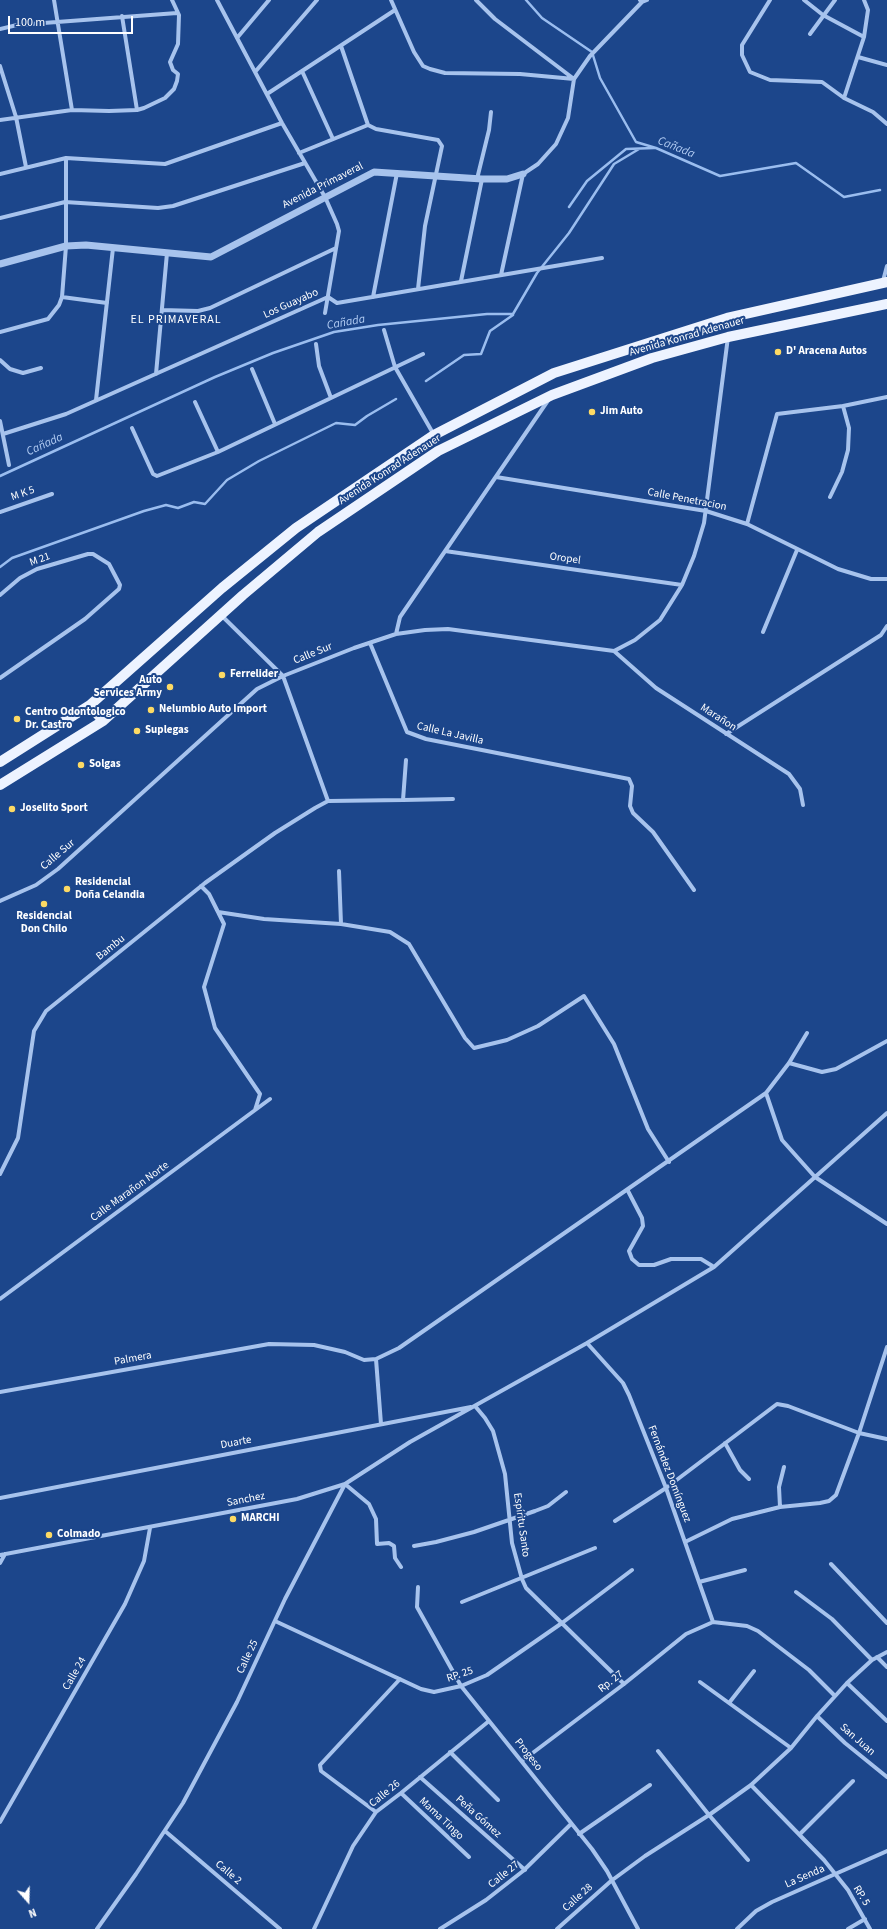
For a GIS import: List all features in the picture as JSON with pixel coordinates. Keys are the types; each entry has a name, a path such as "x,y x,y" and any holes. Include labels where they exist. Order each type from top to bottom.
{"main road":[{"name":"Avenida Konrad Adenauer","path":"0,762 90,705 222,588 296,528 434,435 554,373 727,318 885,282"},
{"name":"Avenida Konrad Adenauer","path":"0,785 103,721 222,616 243,595 318,532 438,451 552,395 652,358 728,337 887,304"},
{"path":"90,705 103,721"}],"street":[{"path":"54,0 59,22 72,110"},
{"path":"0,120 72,110 137,110 165,98 178,81 178,74 173,70 170,62 178,44 179,16 172,0"},
{"path":"217,0 282,123 325,197 339,231 325,313"},
{"path":"237,38 269,0"},
{"path":"256,72 317,0"},
{"path":"391,0 414,52 423,66 430,70 445,73 520,74 574,79"},
{"path":"476,0 495,20 574,79"},
{"path":"574,79 590,56 641,1 647,0"},
{"path":"762,0 768,2 742,45 742,55 750,72 770,80 822,82 844,98 873,112 887,124"},
{"path":"804,0 823,15 864,37"},
{"path":"810,34 835,0"},
{"path":"844,98 864,37 868,10 864,0"},
{"path":"267,94 395,10"},
{"path":"0,28 122,16 177,13"},
{"path":"122,16 137,110"},
{"path":"341,46 368,125 376,129 439,142 442,146 426,226 418,289"},
{"path":"858,57 887,65"},
{"path":"0,66 16,118 26,168"},
{"path":"302,71 333,139"},
{"name":"Avenida Primaveral","path":"0,264 66,246 86,246 211,256 374,172 480,179 507,179 523,174 538,164 556,144 568,118 574,79"},
{"path":"461,281 491,112"},
{"path":"0,174 66,158 165,164 282,123"},
{"path":"300,153 368,125"},
{"path":"0,332 48,319 55,312 62,297 66,246 66,158"},
{"path":"0,218 65,202 158,208 173,206 305,163"},
{"path":"373,297 397,173"},
{"path":"501,275 523,174"},
{"path":"96,400 113,248"},
{"path":"162,310 198,311 210,308 336,248"},
{"path":"156,374 167,253"},
{"name":"Los Guayabo","path":"3,434 55,418 328,297 337,303 602,258"},
{"path":"885,282 887,266"},
{"path":"62,297 107,303"},
{"path":"384,330 395,367 434,435"},
{"path":"614,651 635,640 660,620 682,585 704,523 728,337"},
{"path":"316,344 320,366 331,398"},
{"path":"132,428 155,475 218,452 423,354"},
{"path":"0,360 10,369 23,373 41,368"},
{"path":"252,370 274,424"},
{"path":"396,634 400,617 552,395"},
{"path":"747,524 775,416 781,413 843,406 887,397"},
{"path":"195,402 218,452"},
{"path":"830,497 842,472 848,450 849,428 843,406"},
{"path":"0,421 9,465"},
{"name":"Calle Penetracion","path":"496,476 706,511 747,524 796,550 838,569 871,579 887,580"},
{"name":"M K 5","path":"0,512 52,494"},
{"path":"764,632 796,550"},
{"name":"Oropel","path":"445,551 682,585"},
{"name":"M 21","path":"0,595 20,578 37,569 93,554 109,564 120,585 119,589 85,619 0,678"},
{"path":"222,616 283,676 328,801 453,799"},
{"path":"726,734 881,635 887,626"},
{"name":"Calle Sur","path":"0,901 36,885 58,869 257,689 283,676 396,634 448,629 614,651"},
{"name":"Calle La Javilla","path":"370,643 407,732 412,735 629,779 632,786 630,806 633,813 653,832 694,890"},
{"name":"Marañon","path":"614,651 656,688 789,774 800,789 803,805"},
{"path":"403,800 406,760"},
{"name":"Bambu","path":"0,1174 18,1138 34,1031 46,1011 201,886 275,833 328,801"},
{"path":"339,871 341,924"},
{"path":"201,886 208,894 224,924 204,986 215,1028 260,1094 255,1110"},
{"path":"218,912 264,919 341,924 390,932 409,944 464,1038 474,1048 507,1040 538,1026 584,996 614,1044 648,1129 669,1162"},
{"path":"381,1424 376,1359 399,1348 628,1191 766,1093 789,1063 807,1033"},
{"path":"789,1063 822,1072 836,1069 887,1041"},
{"path":"766,1093 782,1140 815,1177 887,1224"},
{"name":"Calle Marañon Norte","path":"0,1299 270,1099"},
{"name":"Sanchez","path":"2,1555 127,1530 150,1528 297,1499 345,1484 410,1442 587,1343 714,1267 887,1113"},
{"path":"628,1191 642,1218 643,1226 630,1250 632,1259 639,1265 654,1265 671,1259 701,1259 714,1267"},
{"name":"Fernández Domínguez","path":"587,1343 623,1384 666,1488 713,1622"},
{"name":"Palmera","path":"0,1392 269,1344 314,1345 345,1352 364,1360 376,1359"},
{"path":"685,1542 732,1519 780,1507 829,1501 836,1495 859,1433 886,1349"},
{"path":"615,1521 666,1488 777,1404 788,1406 859,1433 887,1439"},
{"name":"Duarte","path":"0,1498 475,1406"},
{"name":"Espíritu Santo","path":"475,1406 493,1431 505,1474 511,1519 512,1543 526,1588 624,1684"},
{"path":"725,1443 740,1470 749,1479"},
{"path":"780,1507 779,1488 784,1467"},
{"path":"345,1484 369,1504 376,1519 375,1540 377,1544 389,1543 394,1546 395,1558 401,1567"},
{"name":"Calle 25","path":"97,1929 165,1832 183,1803 237,1702 275,1621 345,1484"},
{"path":"414,1546 474,1532 548,1506 566,1492"},
{"name":"Calle 24","path":"0,1822 125,1604 144,1561 150,1528"},
{"path":"462,1602 522,1579 595,1548"},
{"path":"0,1563 2,1555"},
{"path":"831,1564 887,1623"},
{"name":"RP. 25","path":"275,1621 421,1690 434,1692 461,1686 487,1675 562,1623 632,1570"},
{"path":"699,1582 745,1570"},
{"name":"Progeso","path":"418,1587 417,1607 461,1686 607,1870 611,1881 638,1929"},
{"path":"796,1592 832,1619 872,1660"},
{"path":"713,1622 748,1626 758,1630 809,1670 834,1696"},
{"name":"Rp. 27","path":"522,1761 624,1684 686,1634 713,1622"},
{"name":"Calle 28","path":"557,1929 611,1881 645,1856 709,1815 751,1785 791,1748 834,1696 847,1683 872,1660 887,1652"},
{"path":"877,1657 887,1666"},
{"path":"729,1703 754,1671"},
{"path":"376,1812 321,1771 320,1765 400,1679"},
{"path":"700,1682 791,1748"},
{"path":"847,1683 887,1721"},
{"name":"San Juan","path":"817,1716 845,1743 887,1777"},
{"name":"Calle 26","path":"314,1929 353,1846 376,1812 489,1721"},
{"path":"658,1751 709,1815 748,1860"},
{"path":"450,1752 498,1800"},
{"name":"Peña Gómez","path":"420,1777 525,1870"},
{"path":"800,1834 853,1781"},
{"path":"579,1834 650,1785"},
{"name":"RP. 5","path":"751,1785 800,1834 835,1873 848,1890 870,1929"},
{"name":"Mama Tingo","path":"401,1793 469,1857"},
{"name":"Calle 27","path":"440,1929 486,1900 525,1870 571,1824"},
{"name":"Calle 2","path":"165,1832 280,1929"},
{"name":"La Senda","path":"737,1929 756,1912 772,1902 887,1851"},
{"path":"848,1929 865,1919"}],"waterway":[{"name":"Cañada","path":"526,0 542,18 592,52 600,78 636,142 656,148 720,176 796,163 844,197 880,190"},
{"path":"569,207 587,181 626,149 654,148"},
{"name":"Cañada","path":"0,476 215,377 273,353 334,332 378,325 487,314 513,314 537,273 569,233 614,164 639,149"},
{"path":"426,381 464,355 481,354 490,331 513,315"},
{"path":"0,567 12,558 144,511 166,505 178,508 194,502 205,504 227,480 259,461 336,423 355,425 396,399"}],"place":[{"name":"D' Aracena Autos","path":"778,352"},
{"name":"Jim Auto","path":"592,412"},
{"name":"Ferrelider","path":"222,675"},
{"name":"Auto Services Army","path":"170,687"},
{"name":"Nelumbio Auto Import","path":"151,710"},
{"name":"Centro Odontologico Dr. Castro","path":"17,719"},
{"name":"Suplegas","path":"137,731"},
{"name":"Solgas","path":"81,765"},
{"name":"Joselito Sport","path":"12,809"},
{"name":"Residencial Doña Celandia","path":"67,889"},
{"name":"Residencial Don Chilo","path":"44,904"},
{"name":"MARCHI","path":"233,1519"},
{"name":"Colmado","path":"49,1535"}],"district":[{"name":"EL PRIMAVERAL","path":"176,320"}]}
